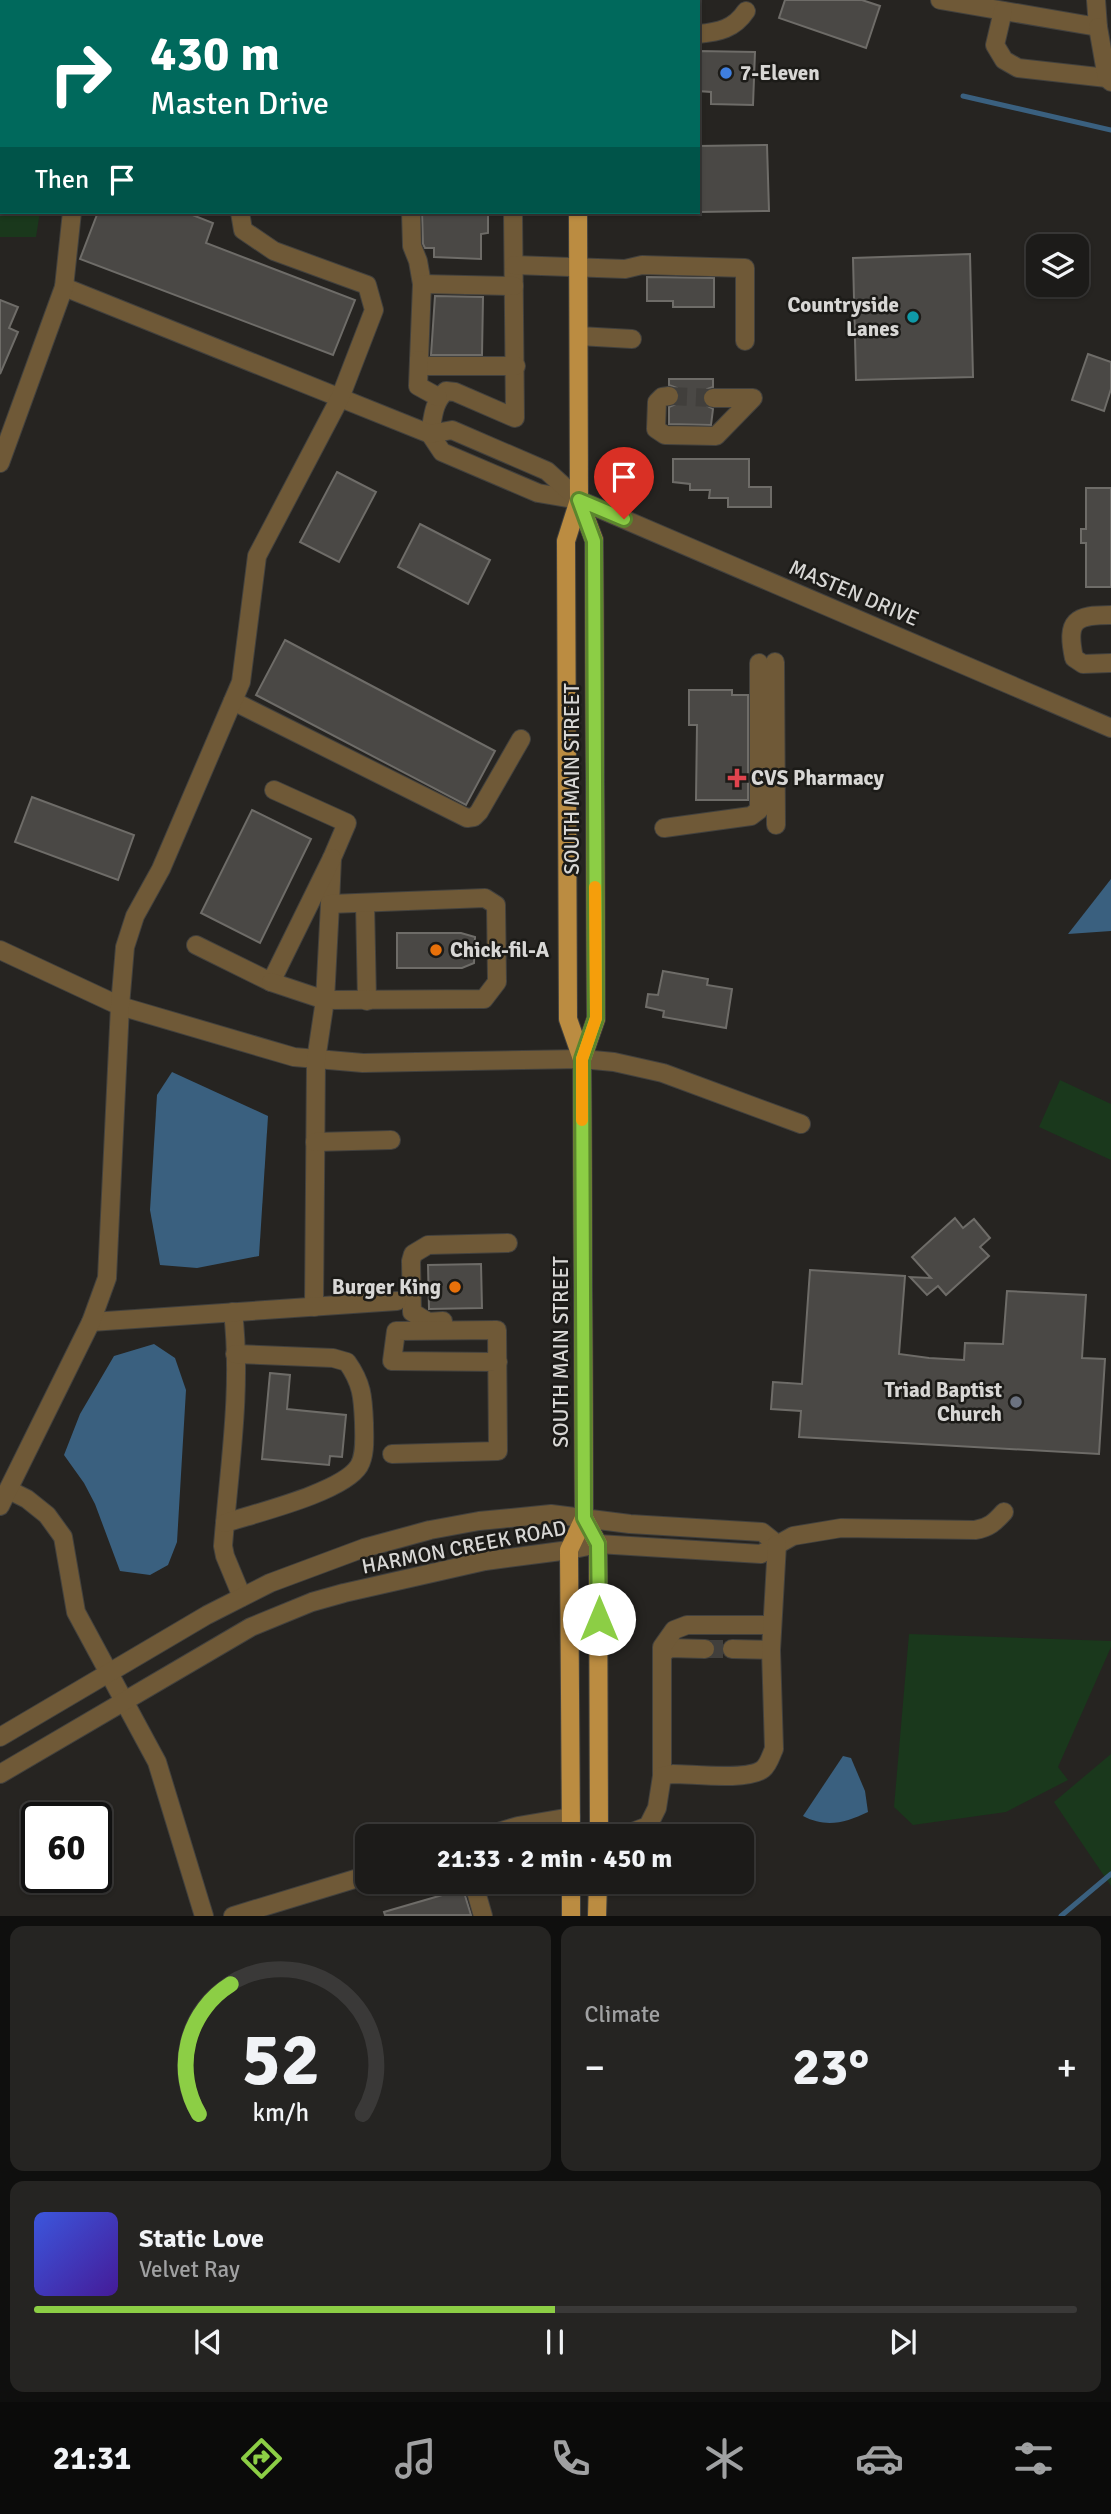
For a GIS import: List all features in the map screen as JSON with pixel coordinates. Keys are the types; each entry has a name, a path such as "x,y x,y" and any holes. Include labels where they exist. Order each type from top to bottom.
{"main road":[{"name":"SOUTH MAIN STREET","path":"570,1824 569,1550 584,1518 582,1059 568,1019 566,743 566,541 579,500 578,214"},
{"name":"SOUTH MAIN STREET","path":"579,500 594,541 596,1018 582,1059"},
{"name":"SOUTH MAIN STREET","path":"584,1518 598,1544 599,1824"},
{"path":"571,1894 571,1916"},
{"path":"597,1916 598,1894"}],"street":[{"path":"940,0 1098,27"},
{"path":"1003,11 995,45 1003,60 1018,68 1109,80 1098,27 1096,0"},
{"path":"700,34 717,32 738,23 746,11"},
{"path":"0,463 64,286 72,214"},
{"path":"204,1916 158,1762 76,1612 63,1537 47,1515 27,1499 4,1498 91,1322 107,1278 125,947 135,916 161,869 241,682 257,556 340,398 374,310 367,285 274,251 243,230 240,214"},
{"path":"411,214 412,246 422,284 418,386 439,397"},
{"path":"64,286 430,434 434,409 439,397 446,391 455,392 515,418 513,214"},
{"path":"514,265 625,269 642,265 745,268 744,341"},
{"path":"422,284 514,286"},
{"path":"579,336 632,339"},
{"path":"419,360 425,366 516,366"},
{"path":"669,396 662,397 657,402 656,429 665,435 716,436 753,398 713,398"},
{"name":"MASTEN DRIVE","path":"430,434 442,452 538,493 579,500 1111,728"},
{"path":"1111,615 1087,615 1077,621 1071,631 1073,658 1083,664 1111,663"},
{"path":"664,828 751,816 759,810 767,662 776,825"},
{"path":"233,701 467,818 474,817 479,812 521,739"},
{"path":"271,982 347,823 274,790"},
{"path":"314,1307 316,1060 325,1000 332,858"},
{"path":"196,945 271,982 325,1000 484,999 497,982 496,905 485,898 330,904"},
{"path":"365,903 367,1001"},
{"path":"0,950 120,1006 272,1051 316,1060 363,1063 582,1059 614,1062 663,1073 801,1124"},
{"path":"315,1142 391,1140"},
{"path":"498,1324 428,1322 417,1316 411,1306 411,1261 413,1254 428,1245 508,1243"},
{"path":"91,1322 397,1301"},
{"path":"233,1312 234,1401 225,1556 242,1597"},
{"path":"498,1324 396,1331 392,1361 498,1362"},
{"path":"392,1454 498,1451 498,1324"},
{"path":"225,1523 346,1481 360,1465 364,1449 359,1379 347,1362 333,1358 235,1354"},
{"path":"662,1776 673,1773 749,1775 762,1769 774,1749 771,1650 777,1544 793,1536 841,1528 975,1531 985,1529 1004,1511"},
{"name":"HARMON CREEK ROAD","path":"0,1737 242,1597 316,1565 430,1530 541,1513 630,1524 762,1532 777,1544 761,1554 598,1544 485,1561 312,1602 251,1627 0,1774"},
{"path":"649,1824 657,1808 662,1776 661,1662 665,1641 679,1627 772,1625"},
{"path":"661,1662 669,1648 705,1649"},
{"path":"732,1649 771,1650"},
{"path":"530,1824 570,1817"},
{"path":"233,1916 355,1879"},
{"path":"477,1894 483,1916"}],"green space":[{"path":"0,214 40,214 36,237 0,237"},
{"path":"1060,1080 1111,1104 1111,1160 1039,1127"},
{"path":"909,1634 1111,1641 1111,1647 1058,1767 1068,1780 1006,1812 913,1825 894,1807"},
{"path":"1111,1754 1111,1886 1054,1802"}],"water":[{"path":"1111,879 1111,931 1068,934"},
{"path":"172,1072 268,1116 259,1256 197,1268 160,1265 150,1210 157,1095"},
{"path":"154,1344 175,1358 186,1390 177,1542 168,1565 150,1575 120,1571 95,1504 64,1455 80,1414 114,1356"},
{"path":"843,1756 851,1758 865,1791 868,1812 835,1823 820,1822 803,1816"}],"building":[{"path":"785,0 862,0 880,6 866,48 779,18"},
{"path":"700,51 755,52 753,105 711,104 711,92 700,91"},
{"path":"767,145 769,211 700,212 700,146"},
{"path":"97,214 190,214 213,223 206,243 355,300 333,355 80,259"},
{"path":"422,214 488,214 488,233 481,234 481,259 434,257 434,248 425,248"},
{"name":"Countryside Lanes","path":"970,254 973,377 856,380 853,258"},
{"path":"647,277 714,278 714,307 673,307 673,301 647,301"},
{"path":"435,296 483,297 482,355 431,355"},
{"path":"0,300 18,307 9,328 18,332 0,374"},
{"path":"1088,354 1111,362 1111,389 1104,411 1072,400"},
{"path":"669,379 713,379 713,387 707,389 702,397 704,404 713,409 711,425 669,424 669,407 676,404 680,395 677,388 669,385"},
{"path":"673,459 749,459 749,487 771,487 771,507 728,507 728,498 709,498 710,490 690,490 690,484 673,482"},
{"path":"337,472 376,492 339,562 300,542"},
{"path":"1086,488 1111,488 1111,587 1086,587 1086,543 1081,543 1081,529 1086,529"},
{"path":"420,524 490,560 468,604 398,567"},
{"path":"285,640 495,751 466,805 256,695"},
{"name":"CVS Pharmacy","path":"689,690 732,690 732,695 748,695 748,800 696,800 697,725 689,725"},
{"path":"32,797 134,835 118,880 15,842"},
{"path":"252,810 311,839 260,943 201,913"},
{"name":"Chick-fil-A","path":"397,933 461,933 475,937 474,963 462,968 397,968"},
{"path":"663,971 708,979 707,985 732,989 726,1028 663,1017 664,1011 646,1007 648,994 658,995"},
{"path":"955,1218 963,1228 974,1219 990,1238 980,1247 989,1256 946,1295 938,1286 927,1295 910,1277 931,1278 912,1257"},
{"name":"Burger King","path":"481,1264 482,1308 429,1309 428,1265"},
{"path":"810,1270 905,1276 899,1354 929,1358 964,1360 965,1343 1003,1344 1007,1291 1086,1295 1082,1358 1105,1359 1099,1454 799,1437 801,1411 771,1409 773,1382 802,1384"},
{"path":"270,1373 290,1375 287,1409 346,1415 342,1457 330,1456 329,1465 262,1459"},
{"path":"446,1894 465,1894 471,1915 385,1915 384,1912"}],"waterway":[{"path":"963,96 1111,130"},
{"path":"1061,1916 1111,1874"}],"tunnel":[{"path":"669,396 713,398"},
{"path":"705,1649 732,1649"}],"slow traffic":[{"path":"582,1120 582,1059 596,1018 595,887"}],"place":[{"name":"7-Eleven","path":"726,73"},
{"name":"Countryside Lanes","path":"913,317"},
{"name":"CVS Pharmacy","path":"737,778"},
{"name":"Chick-fil-A","path":"436,950"},
{"name":"Burger King","path":"455,1287"},
{"name":"Triad Baptist Church","path":"1016,1402"}],"route":[{"path":"599,1619 598,1544 584,1518 582,1059 596,1018 594,541 579,500 624,519"}]}
